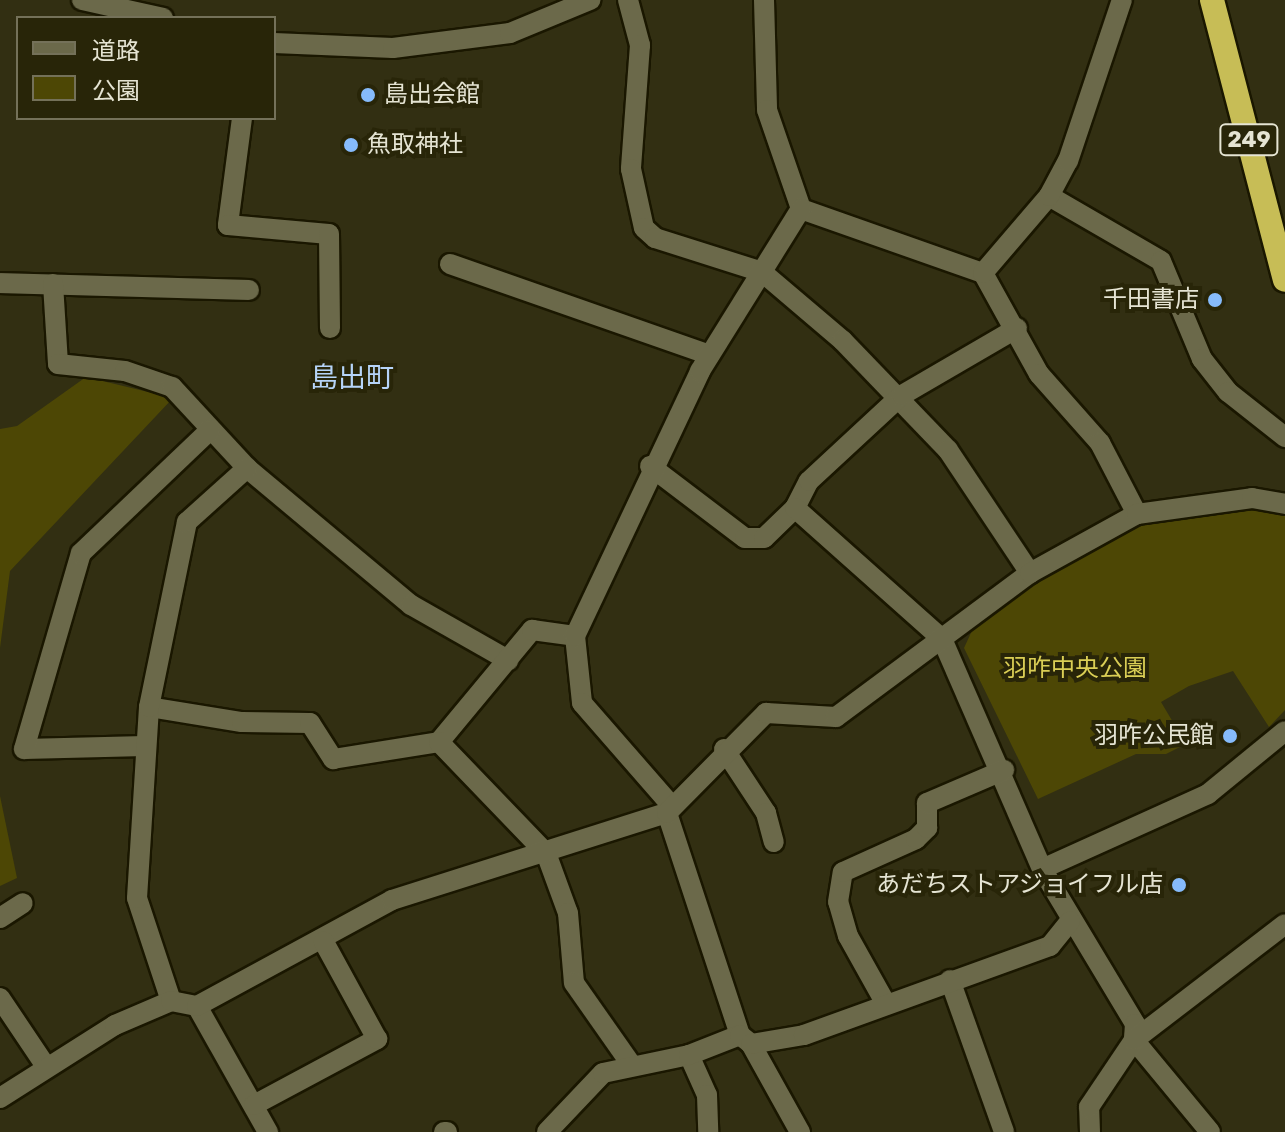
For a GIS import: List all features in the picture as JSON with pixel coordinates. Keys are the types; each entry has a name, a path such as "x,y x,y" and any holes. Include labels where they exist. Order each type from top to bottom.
{"highway":[{"name":"249","path":"1212,0 1285,280"}],"street":[{"path":"82,0 154,16"},
{"path":"276,43 393,48 510,33 590,0"},
{"path":"628,0 640,45 631,169 644,228 655,238 762,272 902,395 1030,573"},
{"path":"764,0 767,110 801,209"},
{"path":"983,273 1049,196 1122,0"},
{"path":"242,120 228,225 329,234 330,328"},
{"path":"1049,196 1161,261 1202,359 1228,392 1285,437"},
{"path":"800,1132 746,1040 668,808 582,703 575,636 650,466 710,355 801,209"},
{"path":"801,209 983,273 1017,328 1039,374 1100,443 1137,514"},
{"path":"450,264 710,355"},
{"path":"0,283 249,290"},
{"path":"53,284 58,364 125,371 172,387 247,468 411,605 508,660"},
{"path":"650,466 745,538 764,538 795,508 809,481 902,395 1017,328"},
{"path":"145,746 24,749 81,553 210,430"},
{"path":"171,1001 137,898 149,707 187,522 247,468"},
{"path":"0,1098 115,1025 171,1001 197,1006 324,942 392,900 546,853 668,808 724,749 766,713 836,717 1030,573 1137,514 1252,498 1285,504"},
{"path":"795,508 942,639 1004,770 1042,869 1070,921 1135,1024 1134,1040 1210,1132"},
{"path":"149,707 242,722 310,723 333,759 439,742 532,630 575,636"},
{"path":"1042,869 1208,794 1285,731"},
{"path":"439,742 546,853 568,913 574,983 631,1064"},
{"path":"724,749 766,813 774,842"},
{"path":"886,1004 848,936 838,902 843,872 916,839 927,828 927,803 1004,770"},
{"path":"0,918 23,903"},
{"path":"547,1132 568,1124 603,1073 631,1064 689,1055 746,1040 804,1035 1050,946 1070,921"},
{"path":"1090,1132 1089,1107 1134,1040 1285,924"},
{"path":"254,1105 377,1039 324,942"},
{"path":"950,980 1004,1132"},
{"path":"0,998 47,1068"},
{"path":"197,1006 268,1132"},
{"path":"689,1055 707,1095 708,1132"}],"green space":[{"path":"86,377 173,398 10,571 0,648 0,429 17,426"},
{"name":"羽咋中央公園","path":"1250,502 1285,508 1285,710 1269,727 1233,671 1189,686 1161,702 1186,744 1166,754 1136,754 1038,799 964,648 975,624 1127,523"},
{"path":"0,796 17,878 0,886"}],"place":[{"name":"島出会館","path":"368,95"},
{"name":"魚取神社","path":"351,145"},
{"name":"千田書店","path":"1215,300"},
{"name":"羽咋公民館","path":"1230,736"},
{"name":"あだちストアジョイフル店","path":"1179,885"}],"district":[{"name":"島出町","path":"352,378"}]}
